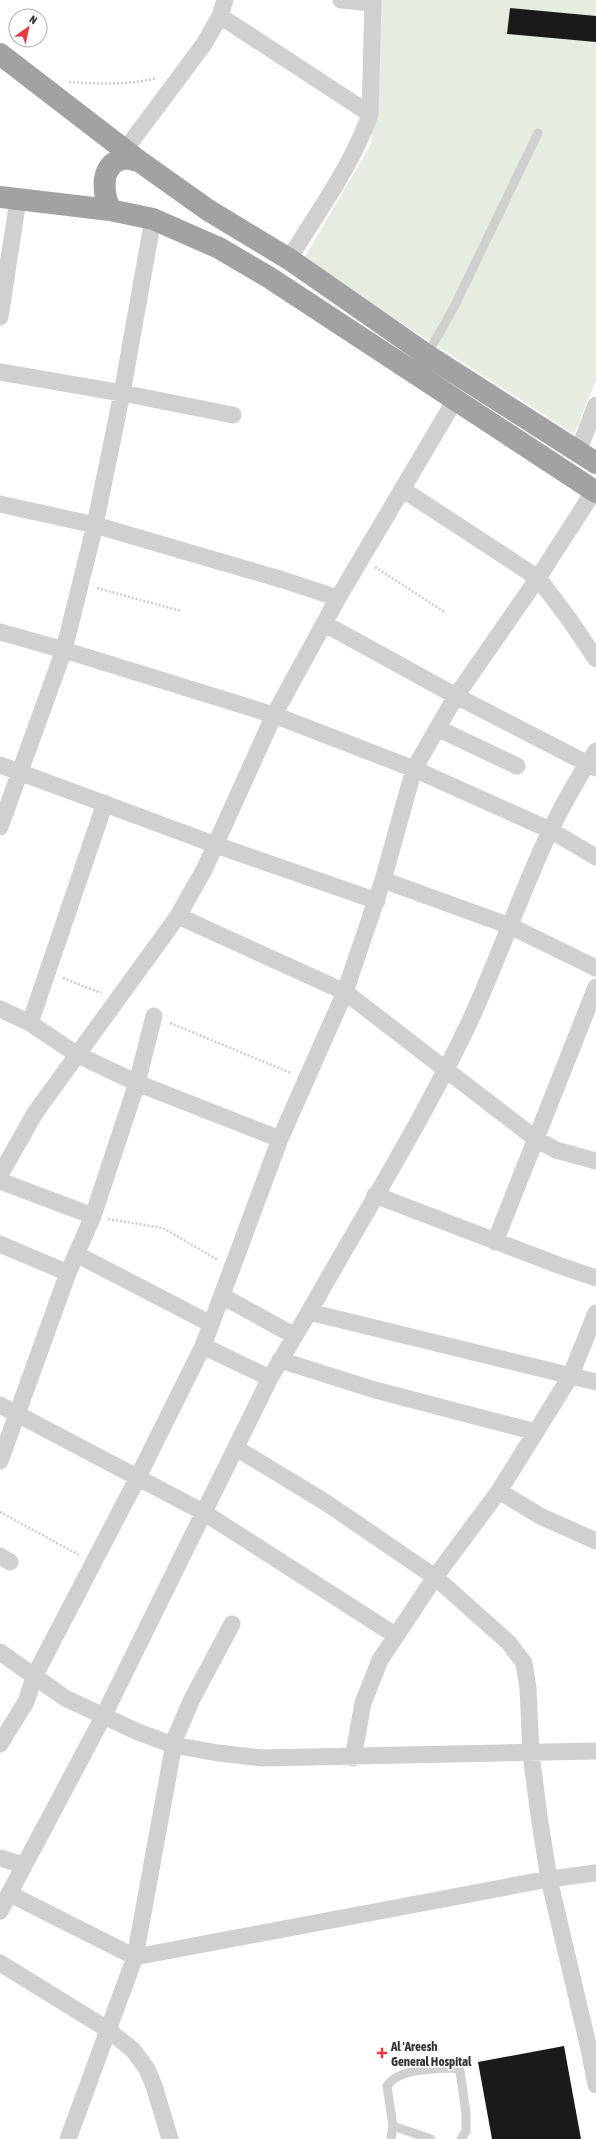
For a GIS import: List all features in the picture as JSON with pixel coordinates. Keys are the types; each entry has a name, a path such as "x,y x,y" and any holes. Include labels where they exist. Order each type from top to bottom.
{"highway":[{"path":"0,54 132,155 208,210 289,259 427,355 596,463"},
{"path":"110,210 104,196 105,176 113,163 132,155"},
{"path":"9,198 110,210 152,219 219,248 270,278 595,491"}],"street":[{"path":"132,155 204,44 220,16 225,0"},
{"path":"289,259 344,169 365,128 370,114 373,2 341,0"},
{"path":"220,16 370,114"},
{"path":"0,317 9,198"},
{"path":"0,826 64,650 79,583 95,525 122,393 152,219"},
{"path":"0,372 122,393 233,415"},
{"path":"0,1175 35,1113 76,1054 154,953 178,916 216,845 274,715 338,598 455,400"},
{"path":"578,452 596,405"},
{"path":"402,489 538,578 569,619 596,659"},
{"path":"0,1744 26,1702 34,1677 94,1564 203,1346 280,1139 345,992 383,880 414,770 456,696 538,578 595,491"},
{"path":"0,504 95,525 276,578 338,598"},
{"path":"0,1911 103,1716 270,1378 446,1070 469,1022 550,830 593,761 456,696 325,624"},
{"path":"0,632 64,650 274,715 414,770 550,830 596,856"},
{"path":"437,728 517,766"},
{"path":"0,765 216,845 376,901"},
{"path":"30,1023 105,803"},
{"path":"383,880 510,926 596,968"},
{"path":"178,916 345,992 536,1140 556,1150 596,1161"},
{"path":"495,1242 596,987"},
{"path":"0,1009 30,1023 76,1054 137,1083 280,1139"},
{"path":"0,1461 68,1273 93,1216 137,1083 154,1016"},
{"path":"0,1181 93,1216"},
{"path":"375,1196 495,1242 596,1278"},
{"path":"0,1244 68,1273"},
{"path":"76,1254 211,1324"},
{"path":"222,1296 295,1336"},
{"path":"309,1312 570,1377 596,1382"},
{"path":"353,1758 358,1723 368,1686 380,1660 435,1577 499,1491 536,1432 570,1377 596,1313"},
{"path":"203,1346 270,1378"},
{"path":"280,1360 375,1390 536,1432"},
{"path":"0,1405 203,1512 395,1636"},
{"path":"236,1448 325,1502 435,1577 509,1643 524,1662 528,1688 531,1754 549,1880 593,2048 596,2084"},
{"path":"499,1491 540,1516 596,1541"},
{"path":"68,2139 107,2029 135,1957 173,1744 184,1715 232,1624"},
{"path":"0,1652 65,1698 103,1716 173,1744 218,1754 262,1758 353,1758 596,1752"},
{"path":"0,1858 23,1865"},
{"path":"10,1894 135,1957 549,1880 596,1873"},
{"path":"0,1963 107,2029 133,2050 147,2069 154,2086 170,2139"}],"lane":[{"path":"427,355 455,305 538,133"},
{"path":"391,2139 393,2126 387,2086 392,2079 403,2074 454,2068 460,2072 466,2113 466,2131 461,2139"},
{"path":"393,2126 431,2139"}],"path":[{"path":"68,82 97,84 148,80 162,76"},
{"path":"361,558 446,613"},
{"path":"79,583 181,611"},
{"path":"154,1016 306,1079"},
{"path":"93,1216 163,1228 232,1269"},
{"path":"0,1512 94,1564"}],"shaded area":[{"path":"379,0 596,0 596,381 574,434 303,260 371,144"}],"building":[{"path":"510,8 596,16 596,42 507,34"},
{"path":"564,2046 581,2139 492,2139 478,2062"}],"place":[{"name":"Al 'Areesh General Hospital","path":"382,2053"}]}
